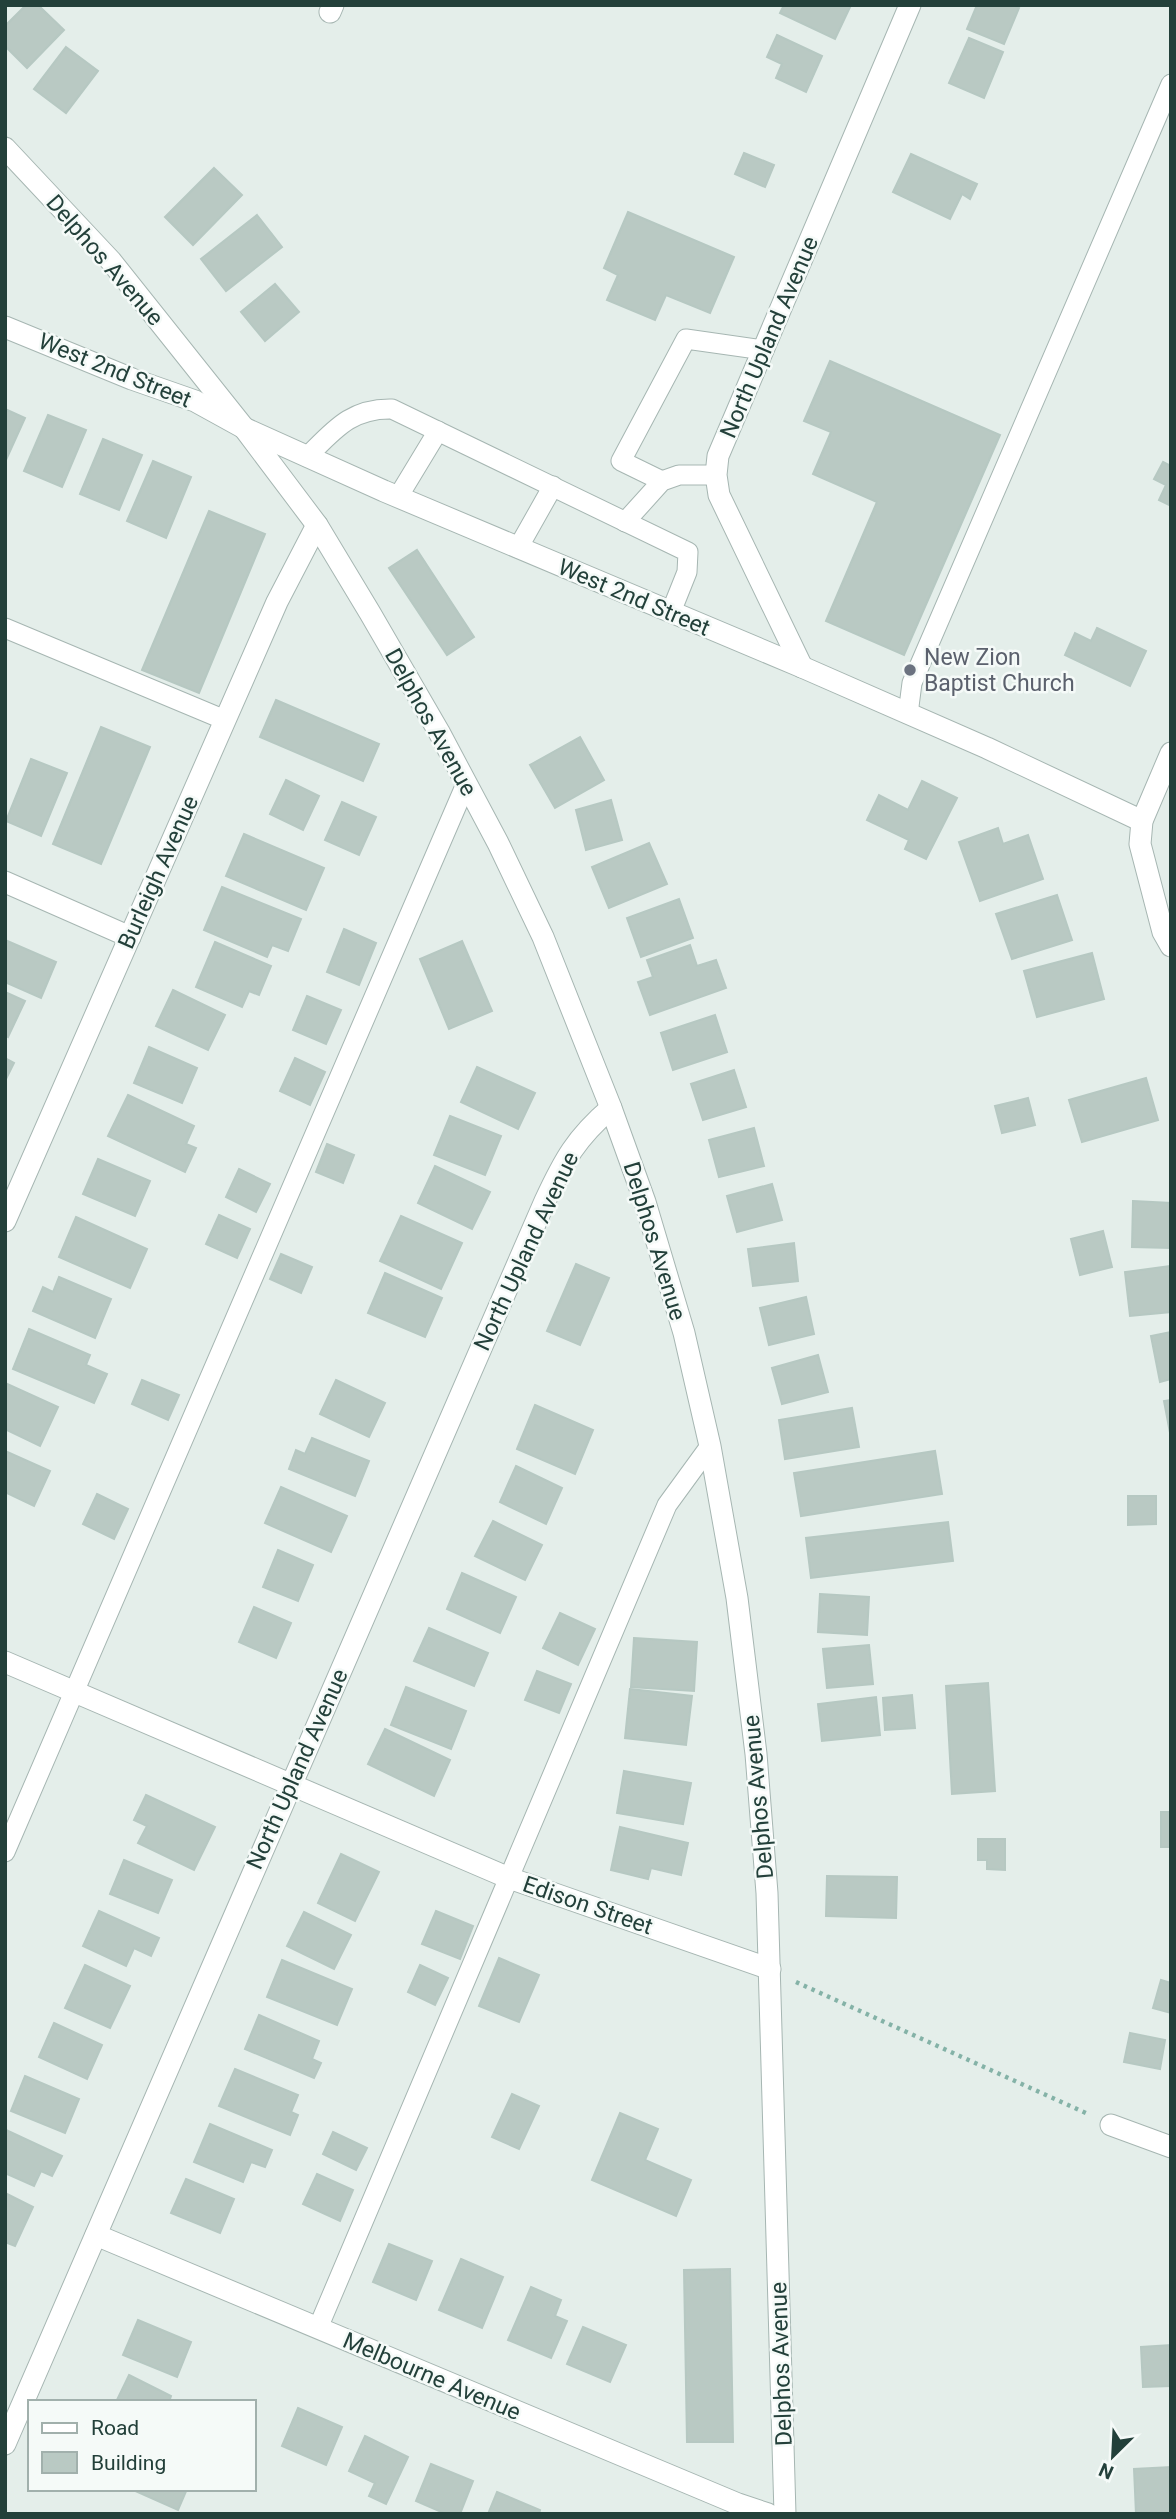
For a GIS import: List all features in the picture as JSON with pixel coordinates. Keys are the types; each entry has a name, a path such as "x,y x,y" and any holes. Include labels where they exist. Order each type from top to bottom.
{"street":[{"name":"North Upland Avenue","path":"716,475 718,456 910,5"},
{"name":"Delphos Avenue","path":"5,148 111,261 244,428 317,525 391,649 498,842 543,937 645,1202 684,1333 710,1446 737,1598 756,1754 770,1969 785,2514"},
{"name":"West 2nd Street","path":"5,327 132,379 195,401 244,428 307,457 802,667 1142,821"},
{"path":"716,475 719,495 802,667"},
{"name":"Burleigh Avenue","path":"5,1221 277,602 317,525"},
{"path":"1171,753 1142,821 1140,844 1163,932 1171,946"},
{"path":"5,882 130,937"},
{"name":"North Upland Avenue","path":"5,2444 565,1158 589,1127 611,1108"},
{"name":"Edison Street","path":"5,1662 509,1878 770,1969"},
{"path":"1111,2125 1171,2147"},
{"name":"Melbourne Avenue","path":"96,2235 738,2504 768,2514"}],"lane":[{"path":"908,714 912,683 1171,84"},
{"path":"662,481 621,461 686,339 764,350"},
{"path":"307,457 343,421 372,408 392,409 688,552 687,572 671,612"},
{"path":"398,497 438,431"},
{"path":"625,522 662,481 679,475 716,475"},
{"path":"518,548 553,486"},
{"path":"5,628 225,720"},
{"path":"5,1852 466,784"},
{"path":"318,2328 667,1504 710,1446"}],"path":[{"path":"770,1969 1111,2125"}],"building":[{"path":"26,5 38,5 64,30 27,68 5,46 5,26"},
{"path":"784,5 851,5 835,39 780,13"},
{"path":"977,5 1013,5 1019,8 1004,44 967,29"},
{"path":"777,35 822,56 806,92 776,78 782,64 767,57"},
{"path":"969,38 1003,52 984,98 949,83"},
{"path":"66,47 98,71 66,113 34,89"},
{"path":"744,153 774,165 765,187 735,174"},
{"path":"911,154 977,184 970,199 962,194 950,219 893,192"},
{"path":"214,168 242,195 193,245 165,217"},
{"path":"628,212 734,257 710,313 666,295 655,320 607,300 618,275 604,268"},
{"path":"257,215 282,247 226,291 201,259"},
{"path":"275,284 299,312 265,341 241,312"},
{"path":"830,361 1000,435 904,655 826,621 877,502 813,474 831,432 804,421"},
{"path":"5,409 25,418 6,460 5,460"},
{"path":"48,415 86,430 62,487 24,471"},
{"path":"103,439 142,455 119,510 80,494"},
{"path":"153,461 191,477 166,538 127,521"},
{"path":"1163,462 1171,466 1171,506 1159,500 1166,485 1154,479"},
{"path":"209,511 265,534 199,693 142,670"},
{"path":"417,550 474,637 447,655 389,568"},
{"path":"1097,628 1146,651 1130,686 1065,655 1075,633 1091,641"},
{"path":"276,700 379,744 363,781 260,737"},
{"path":"101,727 150,747 101,864 53,844"},
{"path":"580,737 604,780 555,808 530,765"},
{"path":"31,759 67,773 41,836 6,821"},
{"path":"286,780 319,796 303,830 270,814"},
{"path":"922,781 957,798 926,859 905,849 909,840 867,820 879,795 908,810"},
{"path":"611,800 622,840 586,850 576,810"},
{"path":"342,802 376,817 359,855 325,840"},
{"path":"998,828 1003,844 1028,835 1043,879 980,901 959,842"},
{"path":"244,834 324,868 306,910 226,876"},
{"path":"649,843 667,884 609,908 592,867"},
{"path":"222,887 301,919 288,951 272,945 267,957 204,930"},
{"path":"1057,895 1072,940 1012,959 996,914"},
{"path":"679,899 693,938 641,957 627,918"},
{"path":"344,929 376,943 359,985 327,972"},
{"path":"5,940 56,962 41,998 5,982"},
{"path":"462,941 492,1011 449,1029 420,959"},
{"path":"215,942 271,966 259,995 249,991 242,1007 196,987"},
{"path":"690,945 697,966 716,960 726,988 650,1015 638,982 653,977 647,960"},
{"path":"1092,953 1104,999 1037,1017 1024,971"},
{"path":"173,990 225,1015 208,1050 156,1026"},
{"path":"5,992 25,1001 8,1037 5,1035"},
{"path":"307,996 341,1010 326,1044 293,1030"},
{"path":"715,1015 727,1052 673,1070 661,1033"},
{"path":"149,1047 197,1068 182,1103 134,1083"},
{"path":"5,1058 14,1063 5,1081"},
{"path":"295,1058 325,1072 310,1105 280,1091"},
{"path":"477,1067 535,1093 518,1129 461,1102"},
{"path":"734,1070 746,1107 703,1120 691,1084"},
{"path":"1146,1078 1158,1120 1082,1142 1069,1100"},
{"path":"128,1095 194,1126 186,1144 196,1148 185,1172 108,1136"},
{"path":"1028,1098 1035,1125 1002,1133 995,1106"},
{"path":"450,1116 501,1136 485,1175 434,1155"},
{"path":"754,1128 764,1166 719,1177 709,1140"},
{"path":"327,1144 354,1155 343,1183 316,1172"},
{"path":"98,1159 150,1181 135,1216 83,1194"},
{"path":"435,1166 490,1192 472,1229 418,1203"},
{"path":"239,1169 270,1184 256,1212 226,1197"},
{"path":"772,1184 782,1220 737,1232 727,1196"},
{"path":"1133,1201 1171,1203 1171,1248 1132,1247"},
{"path":"219,1215 250,1229 237,1258 206,1244"},
{"path":"401,1216 462,1243 441,1289 380,1261"},
{"path":"76,1217 147,1249 130,1288 59,1257"},
{"path":"1103,1231 1112,1267 1080,1275 1071,1239"},
{"path":"794,1243 798,1281 753,1286 748,1249"},
{"path":"281,1254 312,1267 301,1293 270,1279"},
{"path":"576,1264 609,1278 580,1345 547,1331"},
{"path":"1171,1266 1171,1312 1130,1316 1125,1272"},
{"path":"385,1273 442,1298 425,1337 368,1313"},
{"path":"59,1277 111,1299 95,1338 33,1311 43,1287 53,1292"},
{"path":"806,1297 814,1334 769,1345 760,1308"},
{"path":"29,1329 90,1355 86,1365 107,1374 94,1403 13,1369"},
{"path":"1171,1332 1171,1379 1160,1382 1151,1336"},
{"path":"818,1355 828,1392 782,1404 772,1368"},
{"path":"142,1380 179,1395 168,1420 132,1404"},
{"path":"336,1380 385,1403 369,1437 320,1414"},
{"path":"5,1383 58,1407 40,1446 5,1429"},
{"path":"1171,1400 1171,1438 1164,1401"},
{"path":"535,1405 593,1430 575,1474 517,1449"},
{"path":"852,1408 859,1447 785,1459 779,1420"},
{"path":"312,1438 369,1461 355,1496 289,1469 296,1450 305,1454"},
{"path":"5,1451 50,1471 34,1506 5,1492"},
{"path":"935,1451 942,1494 801,1516 794,1473"},
{"path":"516,1466 562,1488 546,1524 500,1502"},
{"path":"281,1487 347,1516 331,1552 265,1523"},
{"path":"97,1494 128,1509 114,1539 83,1524"},
{"path":"1128,1496 1156,1496 1156,1524 1128,1525"},
{"path":"493,1521 542,1545 525,1580 475,1556"},
{"path":"948,1522 953,1561 811,1578 806,1538"},
{"path":"278,1550 313,1565 298,1601 263,1587"},
{"path":"462,1573 516,1597 500,1633 447,1609"},
{"path":"820,1594 869,1597 867,1635 818,1632"},
{"path":"254,1607 291,1623 276,1658 239,1642"},
{"path":"560,1613 595,1629 578,1665 543,1648"},
{"path":"429,1628 488,1653 474,1686 414,1661"},
{"path":"634,1638 697,1642 694,1691 631,1687"},
{"path":"869,1645 873,1684 827,1688 823,1649"},
{"path":"537,1671 571,1684 559,1713 525,1700"},
{"path":"988,1683 995,1791 952,1794 946,1686"},
{"path":"406,1687 466,1711 451,1749 391,1725"},
{"path":"630,1689 692,1696 686,1745 625,1738"},
{"path":"912,1695 915,1728 885,1730 883,1698"},
{"path":"876,1697 880,1735 822,1741 818,1704"},
{"path":"385,1729 450,1760 434,1796 368,1764"},
{"path":"624,1771 691,1783 683,1824 617,1813"},
{"path":"146,1795 215,1827 194,1870 138,1843 147,1826 134,1820"},
{"path":"1161,1812 1171,1812 1171,1847 1161,1847"},
{"path":"620,1827 688,1843 681,1875 651,1868 648,1879 611,1870"},
{"path":"978,1839 1005,1839 1005,1870 987,1869 987,1860 978,1860"},
{"path":"341,1854 379,1872 355,1921 318,1903"},
{"path":"124,1860 172,1880 158,1913 110,1894"},
{"path":"827,1876 897,1877 896,1918 826,1916"},
{"path":"99,1911 159,1938 151,1956 134,1948 126,1966 83,1946"},
{"path":"436,1911 473,1926 460,1959 422,1944"},
{"path":"304,1912 351,1935 334,1969 287,1946"},
{"path":"499,1958 539,1975 519,2022 479,2006"},
{"path":"282,1960 352,1989 337,2025 267,1997"},
{"path":"85,1965 130,1986 110,2028 65,2008"},
{"path":"420,1965 448,1978 435,2005 408,1992"},
{"path":"1161,1980 1171,1983 1171,2013 1153,2008"},
{"path":"259,2015 319,2041 312,2059 321,2063 314,2078 245,2049"},
{"path":"54,2023 102,2045 87,2079 39,2057"},
{"path":"1130,2033 1165,2040 1160,2069 1124,2062"},
{"path":"235,2069 298,2095 291,2112 298,2115 290,2135 219,2106"},
{"path":"25,2076 79,2099 65,2133 11,2111"},
{"path":"512,2094 539,2106 519,2149 492,2137"},
{"path":"620,2113 658,2129 645,2160 691,2180 676,2216 592,2180"},
{"path":"210,2124 272,2150 265,2167 251,2162 243,2182 194,2162"},
{"path":"6,2130 62,2156 52,2176 41,2171 34,2186 5,2173"},
{"path":"333,2132 367,2148 356,2170 323,2154"},
{"path":"317,2174 353,2190 340,2221 303,2204"},
{"path":"186,2179 234,2199 220,2233 171,2213"},
{"path":"5,2193 33,2207 15,2246 5,2242"},
{"path":"389,2244 432,2261 416,2300 373,2282"},
{"path":"461,2259 503,2277 482,2328 439,2310"},
{"path":"730,2269 733,2442 687,2442 684,2270"},
{"path":"531,2287 561,2300 555,2316 567,2321 551,2358 508,2340"},
{"path":"138,2320 191,2342 177,2377 123,2355"},
{"path":"583,2327 626,2345 610,2382 567,2364"},
{"path":"1171,2345 1171,2386 1143,2387 1141,2347"},
{"path":"129,2375 171,2396 170,2400 117,2400"},
{"path":"298,2408 342,2427 326,2465 282,2446"},
{"path":"365,2436 408,2457 386,2504 369,2496 375,2483 349,2471"},
{"path":"431,2464 473,2481 460,2514 446,2514 416,2501"},
{"path":"1171,2467 1171,2514 1136,2514 1134,2469"},
{"path":"135,2491 186,2491 178,2510"},
{"path":"497,2492 540,2510 539,2514 488,2514"}],"place":[{"name":"New Zion Baptist Church","path":"910,670"}]}
